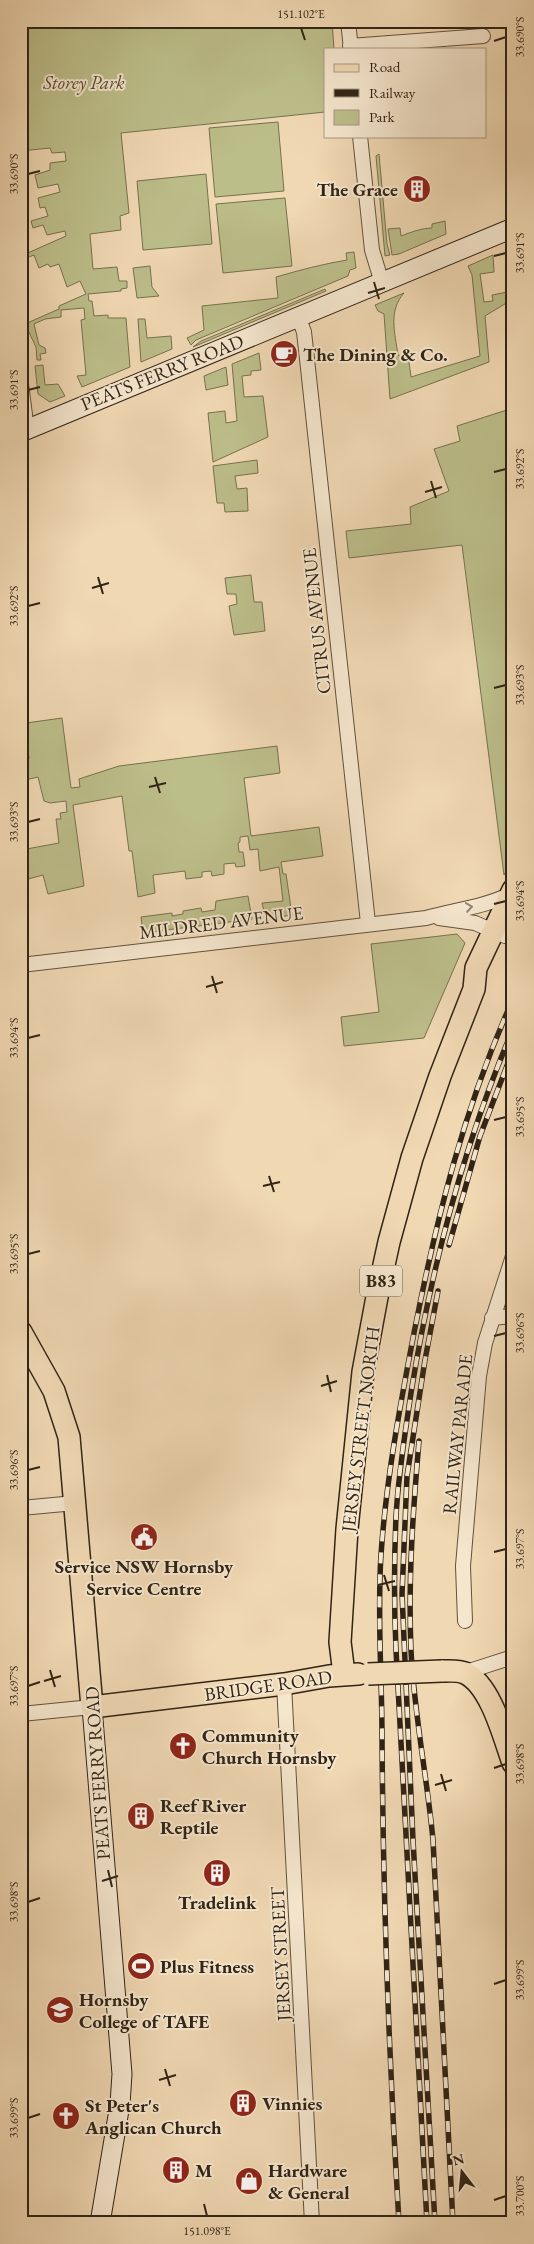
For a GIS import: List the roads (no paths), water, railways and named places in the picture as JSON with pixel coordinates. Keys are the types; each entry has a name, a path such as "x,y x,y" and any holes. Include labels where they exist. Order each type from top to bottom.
{"main road":[{"name":"PEATS FERRY ROAD","path":"380,277 513,216"},
{"name":"PEATS FERRY ROAD","path":"23,432 51,418 298,316 316,298 380,277 513,228"},
{"name":"JERSEY STREET NORTH","path":"344,1674 340,1642 347,1529 366,1352 389,1242 412,1158 440,1076 474,988 487,974 503,929 512,892"},
{"name":"PEATS FERRY ROAD","path":"21,1332 49,1381 61,1407 69,1438 75,1503 122,2074 120,2098 100,2223"},
{"name":"BRIDGE ROAD","path":"92,1707 284,1684 344,1674 463,1672"},
{"path":"463,1672 475,1680 485,1695 513,1763"}],"street":[{"path":"348,21 350,48 483,36"},
{"path":"360,138 372,250 380,277"},
{"name":"CITRUS AVENUE","path":"298,316 304,332 368,923"},
{"path":"21,384 23,432"},
{"name":"MILDRED AVENUE","path":"426,918 494,902 512,892"},
{"name":"MILDRED AVENUE","path":"21,965 368,923 426,918 462,920 503,929"},
{"name":"RAILWAY PARADE","path":"465,1621 463,1566 479,1376 492,1318 513,1256"},
{"path":"492,1318 513,1316"},
{"path":"21,1508 75,1503"},
{"name":"BRIDGE ROAD","path":"463,1672 513,1658"},
{"name":"JERSEY STREET","path":"284,1684 312,2223"},
{"name":"BRIDGE ROAD","path":"21,1714 92,1707"}],"railway":[{"path":"399,2223 389,2040 385,1919 379,1600 383,1527 394,1443 432,1247 466,1122 480,1081 513,999"},
{"path":"427,2223 396,1650 395,1534 397,1502 411,1393 428,1300 439,1254 464,1163 495,1073 513,1029"},
{"path":"449,1245 480,1136 513,1050"},
{"path":"435,2223 413,1840 402,1594 407,1476 438,1291"},
{"path":"419,1441 410,1598 411,1650 415,1698 433,1840 453,2223"}],"place":[{"name":"The Grace","path":"417,189"},
{"name":"The Dining & Co.","path":"284,354"},
{"name":"Service NSW Hornsby Service Centre","path":"144,1537"},
{"name":"Community Church Hornsby","path":"183,1746"},
{"name":"Reef River Reptile","path":"141,1816"},
{"name":"Tradelink","path":"217,1873"},
{"name":"Plus Fitness","path":"141,1966"},
{"name":"Hornsby College of TAFE","path":"60,2010"},
{"name":"Vinnies","path":"243,2103"},
{"name":"St Peter's Anglican Church","path":"66,2116"},
{"name":"M","path":"176,2170"},
{"name":"Hardware & General","path":"249,2181"}],"park label":[{"name":"Storey Park","path":"84,82"}]}
